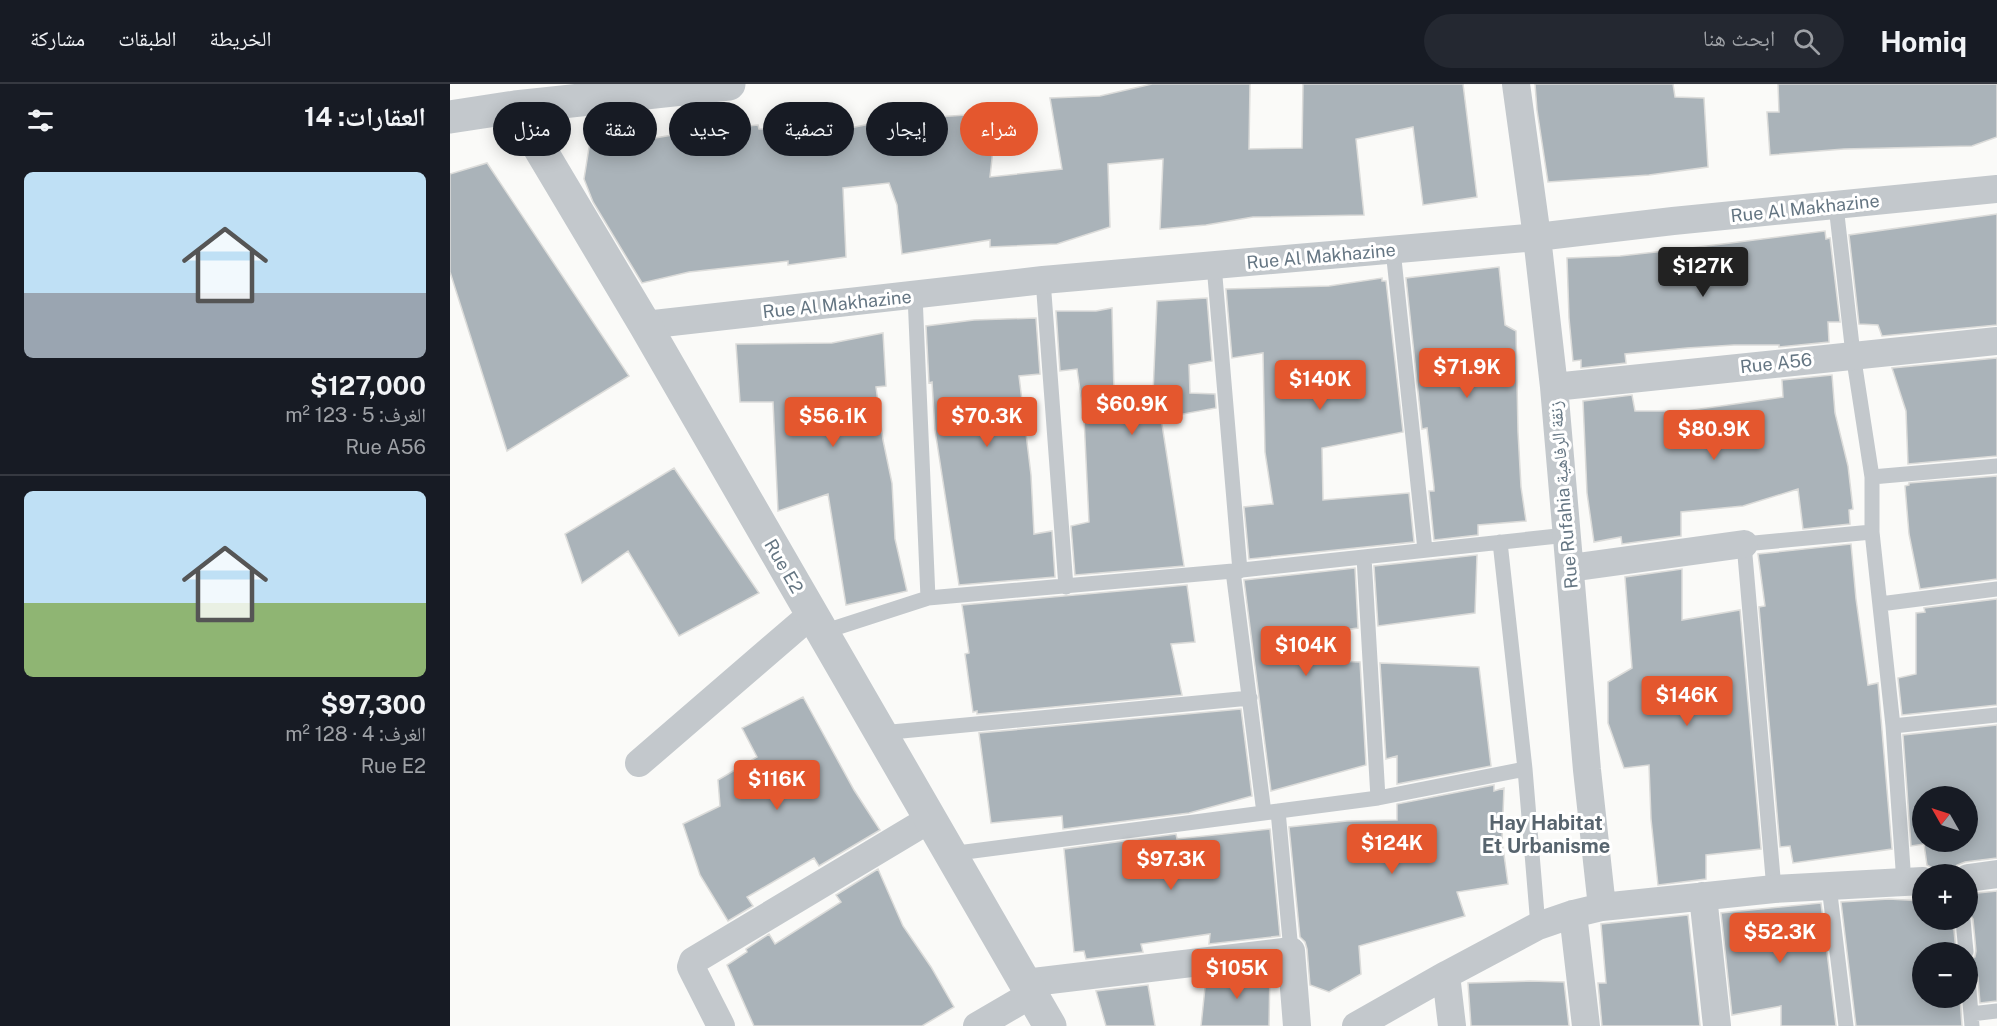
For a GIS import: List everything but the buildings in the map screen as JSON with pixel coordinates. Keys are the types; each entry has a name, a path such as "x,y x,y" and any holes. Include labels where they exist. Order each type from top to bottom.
{"street":[{"path":"551,102 650,88 729,84"},
{"name":"Rue Rufahia زنقة الرفاهية","path":"1516,84 1554,387 1587,770 1602,907"},
{"path":"450,117 493,110"},
{"name":"Rue E2","path":"544,156 645,325 1050,1026"},
{"name":"Rue Al Makhazine","path":"645,325 1043,280 1537,237 1997,189"},
{"name":"Rue A56","path":"1554,387 1853,354 1997,341"},
{"path":"1570,568 1744,544"},
{"path":"639,763 817,623"},
{"path":"721,1026 691,967 693,961 930,819"},
{"path":"1978,877 1997,874"},
{"path":"1356,1026 1538,926 1573,914 1602,907 1774,889 1912,882"},
{"path":"1703,896 1717,1026"},
{"path":"1573,914 1586,1026"},
{"path":"977,1026 1028,988 1291,951 1297,1026"},
{"path":"1446,975 1452,1026"}],"lane":[{"path":"1836,206 1853,354 1872,477 1872,532 1893,726 1912,867"},
{"path":"1393,250 1425,550"},
{"path":"1214,265 1237,571 1250,698 1271,812 1291,951"},
{"path":"1043,280 1066,587"},
{"path":"915,295 928,598"},
{"path":"1872,477 1997,466"},
{"path":"1774,889 1744,544 1872,532"},
{"path":"817,623 928,598 1237,571 1567,535"},
{"path":"1500,542 1525,769 1538,926"},
{"path":"1364,557 1378,798"},
{"path":"1880,604 1997,589"},
{"path":"881,734 1250,698"},
{"path":"1893,726 1997,715"},
{"path":"950,854 1378,798 1525,769"},
{"path":"1829,886 1846,1026"},
{"path":"1972,1020 1997,1011"}],"district":[{"name":"Hay Habitat Et Urbanisme","path":"1546,834"}]}
